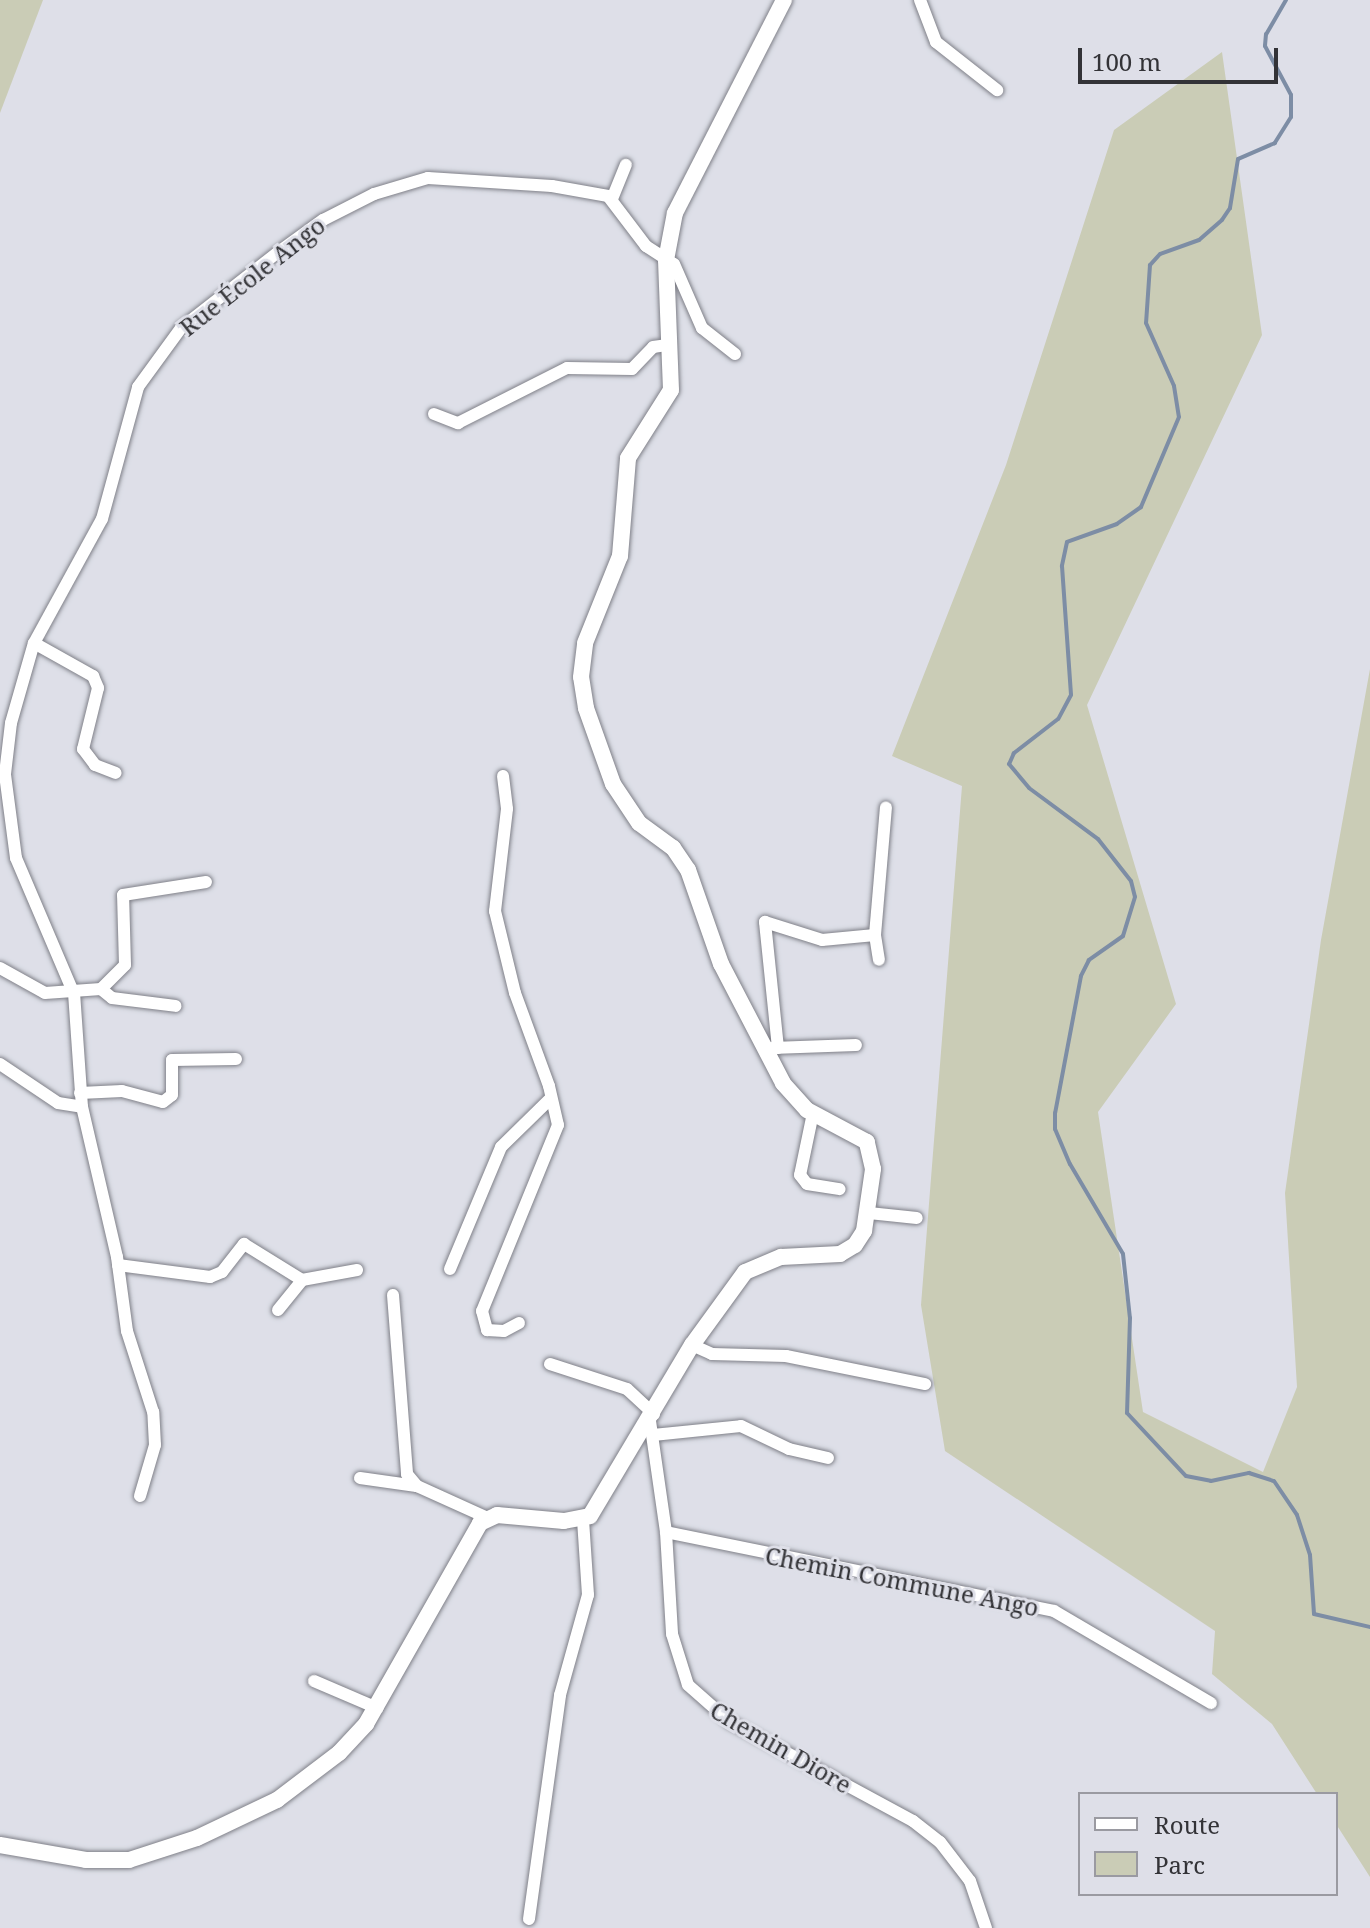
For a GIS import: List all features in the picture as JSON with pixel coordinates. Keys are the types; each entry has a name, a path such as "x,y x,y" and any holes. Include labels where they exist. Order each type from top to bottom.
{"street":[{"path":"360,1478 417,1486 488,1518 583,1520 596,1511 652,1424 692,1345 745,1272 769,1259 848,1250 864,1231 873,1169 867,1142 813,1113 783,1083 771,1048 721,964 688,870 673,848 639,823 613,784 582,693 585,643 620,556 628,458 671,390 666,260 684,189 784,0"},
{"path":"920,0 936,42 997,90"},
{"path":"626,165 612,199 646,246 674,264 702,328 735,354"},
{"name":"Rue École Ango","path":"140,1496 156,1431 127,1331 118,1265 81,1100 74,994 26,888 10,831 5,750 34,643 102,519 129,411 148,367 181,328 266,261 323,220 392,186 428,178 586,190 612,199"},
{"path":"434,414 459,429 567,368 632,369 653,347 668,345"},
{"path":"34,643 93,676 97,694 83,749 95,765 116,773"},
{"path":"503,776 507,809 495,911 515,993 549,1086 557,1137 482,1311 487,1330 519,1323"},
{"path":"879,960 875,935 886,807"},
{"path":"0,968 45,993 74,994 101,989 125,965 123,895 206,882"},
{"path":"771,1048 765,922 822,940 875,935"},
{"path":"101,989 112,998 176,1006"},
{"path":"771,1048 856,1045"},
{"path":"0,1064 58,1103 122,1091 163,1102 172,1095 172,1060 236,1059"},
{"path":"450,1269 501,1147 549,1100"},
{"path":"813,1113 800,1175 807,1184 840,1189"},
{"path":"869,1213 917,1218"},
{"path":"118,1265 210,1277 222,1272 244,1244 302,1280"},
{"path":"278,1310 302,1280 357,1270"},
{"path":"393,1295 403,1462 417,1486"},
{"path":"692,1345 712,1354 786,1356 925,1384"},
{"path":"550,1364 627,1389 652,1424"},
{"path":"652,1424 741,1426 789,1449 828,1458"},
{"name":"Chemin Diore","path":"652,1424 666,1532 672,1634 688,1685 730,1722 913,1821 940,1842 970,1881 986,1928"},
{"path":"0,1845 105,1861 156,1854 277,1800 346,1747 377,1708 447,1575 488,1518"},
{"path":"529,1919 560,1695 588,1595 583,1520"},
{"name":"Chemin Commune Ango","path":"666,1532 1054,1611 1211,1703"},
{"path":"314,1681 377,1708"}],"green space":[{"path":"0,0 43,0 0,113"},
{"path":"1222,52 1262,335 1087,705 1176,1004 1098,1112 1143,1412 1263,1472 1297,1387 1285,1193 1321,940 1370,669 1370,1877 1338,1827 1338,1792 1316,1792 1272,1724 1212,1674 1215,1631 945,1451 921,1305 962,786 892,756 1006,465 1114,130"}],"waterway":[{"path":"1286,0 1266,34 1265,46 1291,95 1291,117 1275,143 1238,159 1230,208 1222,220 1199,240 1160,254 1150,265 1146,323 1174,386 1179,417 1141,507 1117,524 1067,542 1062,566 1071,695 1058,719 1014,753 1009,764 1029,788 1098,839 1131,881 1135,897 1123,936 1089,960 1081,976 1055,1113 1055,1129 1070,1164 1123,1254 1130,1318 1127,1413 1186,1476 1211,1481 1249,1473 1274,1481 1297,1515 1310,1555 1314,1614 1370,1627"}]}
